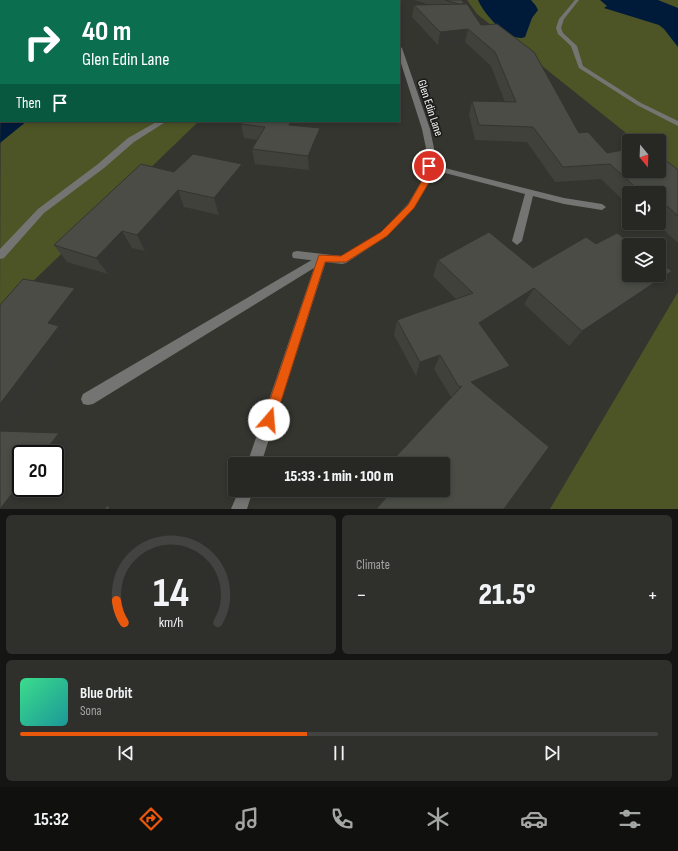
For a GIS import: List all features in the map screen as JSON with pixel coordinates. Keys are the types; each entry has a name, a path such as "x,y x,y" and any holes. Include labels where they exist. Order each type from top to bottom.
{"street":[{"path":"577,0 563,17 560,32 573,45 581,67 639,104 678,124"},
{"name":"Glen Edin Lane","path":"297,255 342,260 384,234 412,206 427,179 432,153 426,129 400,51"},
{"path":"0,255 41,211 101,166 130,140 161,122"},
{"path":"429,166 564,201 602,207"},
{"path":"516,241 530,192"},
{"path":"88,399 322,258"},
{"path":"256,457 322,258"},
{"path":"239,509 243,497"}],"green space":[{"path":"467,0 678,0 678,175 666,165 666,134 627,134 477,14"},
{"path":"1,122 198,122 0,313"},
{"path":"678,292 678,509 550,509"}],"water":[{"path":"478,0 531,0 538,10 532,18 525,37 519,38 505,32 498,26 485,12"},
{"path":"600,0 658,0 678,8 678,47 659,25 604,8 607,6"},
{"path":"0,122 26,122 0,143"}],"building":[{"path":"445,0 462,0 464,4 459,4"},
{"path":"467,4 481,25 497,24 534,52 579,133 588,132 607,153 622,150 622,175 610,164 563,167 533,127 479,125 472,101 516,102 495,52 468,29 440,32 414,5"},
{"path":"242,122 290,122 289,125 320,128 308,156 252,149 265,127 241,124"},
{"path":"193,154 242,164 214,198 178,190 137,235 122,231 96,258 54,245 141,164 174,172"},
{"path":"666,161 678,170 678,216 666,205 666,186 634,186 625,178 666,178"},
{"path":"489,232 533,268 586,237 596,244 617,233 624,238 622,238 622,282 656,282 582,331 534,288 479,323 510,366 471,382 549,447 504,509 376,509 387,497 450,497 450,457 396,457 462,386 459,387 440,355 420,362 397,320 473,293 438,260"},
{"path":"666,267 672,271 666,275"},
{"path":"23,279 75,288 48,323 59,326 0,404 0,305"},
{"path":"0,431 59,433 50,445 12,445 12,494 0,509"},
{"path":"108,505 110,509 104,509"}],"route":[{"path":"269,420 322,258 342,260 384,234 412,206 427,179 429,166"}]}
